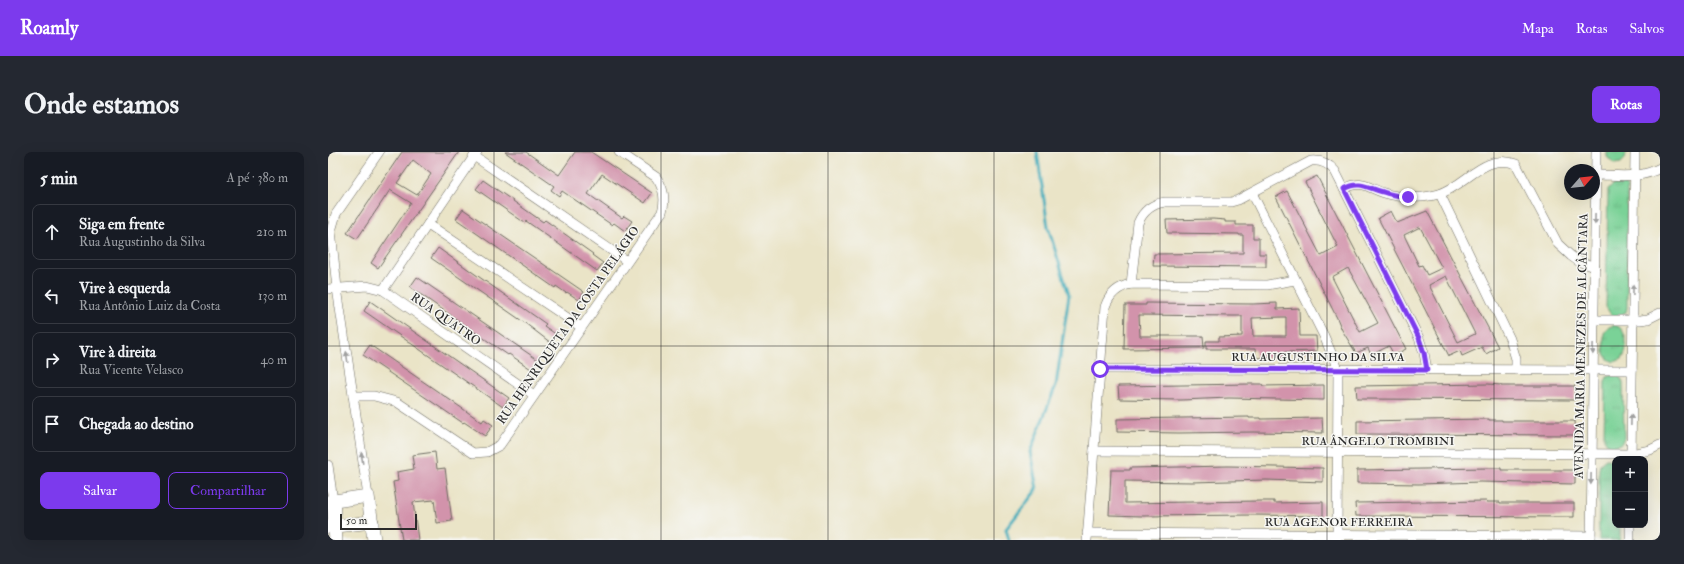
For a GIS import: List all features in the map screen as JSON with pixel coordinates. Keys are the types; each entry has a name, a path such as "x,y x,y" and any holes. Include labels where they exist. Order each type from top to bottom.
{"street":[{"path":"374,540 353,396 333,289 331,225 336,214 379,152"},
{"name":"RUA HENRIQUETA DA COSTA PELÁGIO","path":"353,396 374,396 397,402 473,453 482,453 492,450 500,445 662,212 664,202 663,191 656,177 619,152"},
{"name":"AVENIDA MARIA MENEZES DE ALCÂNTARA","path":"1596,152 1596,164"},
{"path":"1631,456 1635,152"},
{"path":"383,290 475,154 627,261"},
{"path":"1344,189 1358,184 1385,193 1408,197 1424,197 1440,194 1454,185 1486,158 1500,156 1516,164 1558,244 1578,261 1595,267"},
{"path":"1131,284 1138,222 1148,208 1164,202 1231,202 1252,193 1311,161 1323,162 1333,168 1419,338 1424,353 1427,370"},
{"path":"1600,175 1635,176 1660,168"},
{"path":"1252,193 1324,336 1338,369 1337,537"},
{"path":"1440,194 1510,339 1516,359 1516,370"},
{"name":"AVENIDA MARIA MENEZES DE ALCÂNTARA","path":"1591,538 1596,200"},
{"path":"428,224 581,327"},
{"path":"1087,536 1100,369 1107,303 1111,295 1118,289 1131,284 1267,285 1295,280"},
{"name":"RUA QUATRO","path":"333,289 367,286 383,290 534,395"},
{"path":"1594,320 1633,321 1648,319 1660,312"},
{"name":"RUA AUGUSTINHO DA SILVA","path":"1100,369 1632,370"},
{"name":"RUA ÂNGELO TROMBINI","path":"1094,451 1592,454 1631,456 1660,445"},
{"path":"328,465 331,501 331,526 336,540"},
{"path":"331,501 368,496"},
{"path":"331,526 372,522"},
{"path":"1630,528 1630,540"},
{"name":"RUA AGENOR FERREIRA","path":"1087,536 1591,538"}],"green space":[{"path":"1607,152 1626,152 1625,159 1621,163 1614,164 1607,157"},
{"path":"1614,184 1625,185 1627,189 1627,308 1626,312 1621,315 1612,316 1606,307 1608,190"},
{"path":"1615,325 1622,330 1626,340 1626,350 1622,359 1614,362 1608,359 1604,354 1604,333 1609,327"},
{"path":"1614,375 1620,377 1623,383 1624,438 1621,444 1612,447 1607,444 1604,439 1605,382 1607,377"},
{"path":"1606,459 1612,460 1612,528 1620,528 1620,540 1599,540 1600,464"}],"building":[{"path":"402,152 459,152 378,268 371,263 411,203 390,190 357,239 347,233","holes":["413,160 431,174 417,195 397,183"]},
{"path":"505,152 526,152 559,175 575,152 591,152 652,193 645,203 602,174 588,194 622,218 624,216 632,221 625,231 614,223 612,225 562,191 559,196 551,190 554,186"},
{"path":"1317,176 1406,349 1394,355 1389,346 1371,355 1368,348 1356,353 1342,330 1276,197 1287,191 1321,256 1338,247 1305,182","holes":["1348,268 1378,323 1360,332 1332,277"]},
{"path":"483,180 543,222 545,220 593,254 592,255 603,263 597,271 526,221 525,223 476,189"},
{"path":"463,209 584,292 579,300 556,286 555,288 456,219"},
{"path":"1391,211 1397,223 1427,211 1498,347 1486,354 1482,347 1462,356 1460,351 1449,356 1378,218","holes":["1420,227 1442,268 1427,275 1422,265 1419,266 1404,235","1446,276 1475,334 1458,342 1429,285"]},
{"path":"1166,220 1225,220 1225,222 1236,222 1236,225 1253,225 1253,238 1259,238 1259,254 1266,254 1266,267 1153,266 1154,254 1243,253 1243,235 1167,233"},
{"path":"438,248 546,324 544,326 557,335 551,343 525,323 431,258"},
{"path":"417,277 538,360 531,369 509,354 508,355 410,287"},
{"path":"370,301 509,398 503,407 364,311"},
{"path":"1146,303 1277,303 1277,309 1299,308 1300,336 1316,336 1317,351 1285,352 1285,357 1256,358 1255,349 1206,349 1206,341 1219,341 1219,337 1242,336 1242,316 1139,315 1140,336 1203,336 1204,348 1124,349 1125,305 1146,305","holes":["1286,317 1286,336 1253,336 1252,318"]},
{"path":"370,345 482,422 484,419 493,425 485,436 464,422 463,423 363,355"},
{"path":"1262,384 1263,386 1324,385 1324,400 1229,398 1181,400 1119,399 1118,386"},
{"path":"1488,384 1501,386 1575,386 1575,400 1357,399 1356,386"},
{"path":"1249,417 1261,419 1322,418 1323,433 1117,432 1117,419"},
{"path":"1489,419 1502,421 1575,421 1576,435 1357,434 1357,421"},
{"path":"435,452 437,469 445,468 452,521 437,523 434,500 413,502 418,540 402,540 393,482 398,481 397,472 414,469 412,455"},
{"path":"1228,466 1323,468 1323,482 1266,480 1192,482 1125,481 1125,503 1261,501 1274,501 1274,503 1323,502 1323,516 1109,515 1111,470 1130,470 1130,468"},
{"path":"1501,468 1501,470 1575,470 1575,484 1480,482 1419,484 1357,483 1357,470"},
{"path":"1487,501 1500,503 1574,503 1574,517 1356,516 1355,503"}],"waterway":[{"path":"1009,540 1006,529 1037,489 1030,452 1056,385 1069,295 1048,227 1037,152"}],"route":[{"path":"1100,369 1427,370 1424,353 1419,338 1344,189 1348,186 1358,184 1372,187 1385,193 1408,197"}]}
